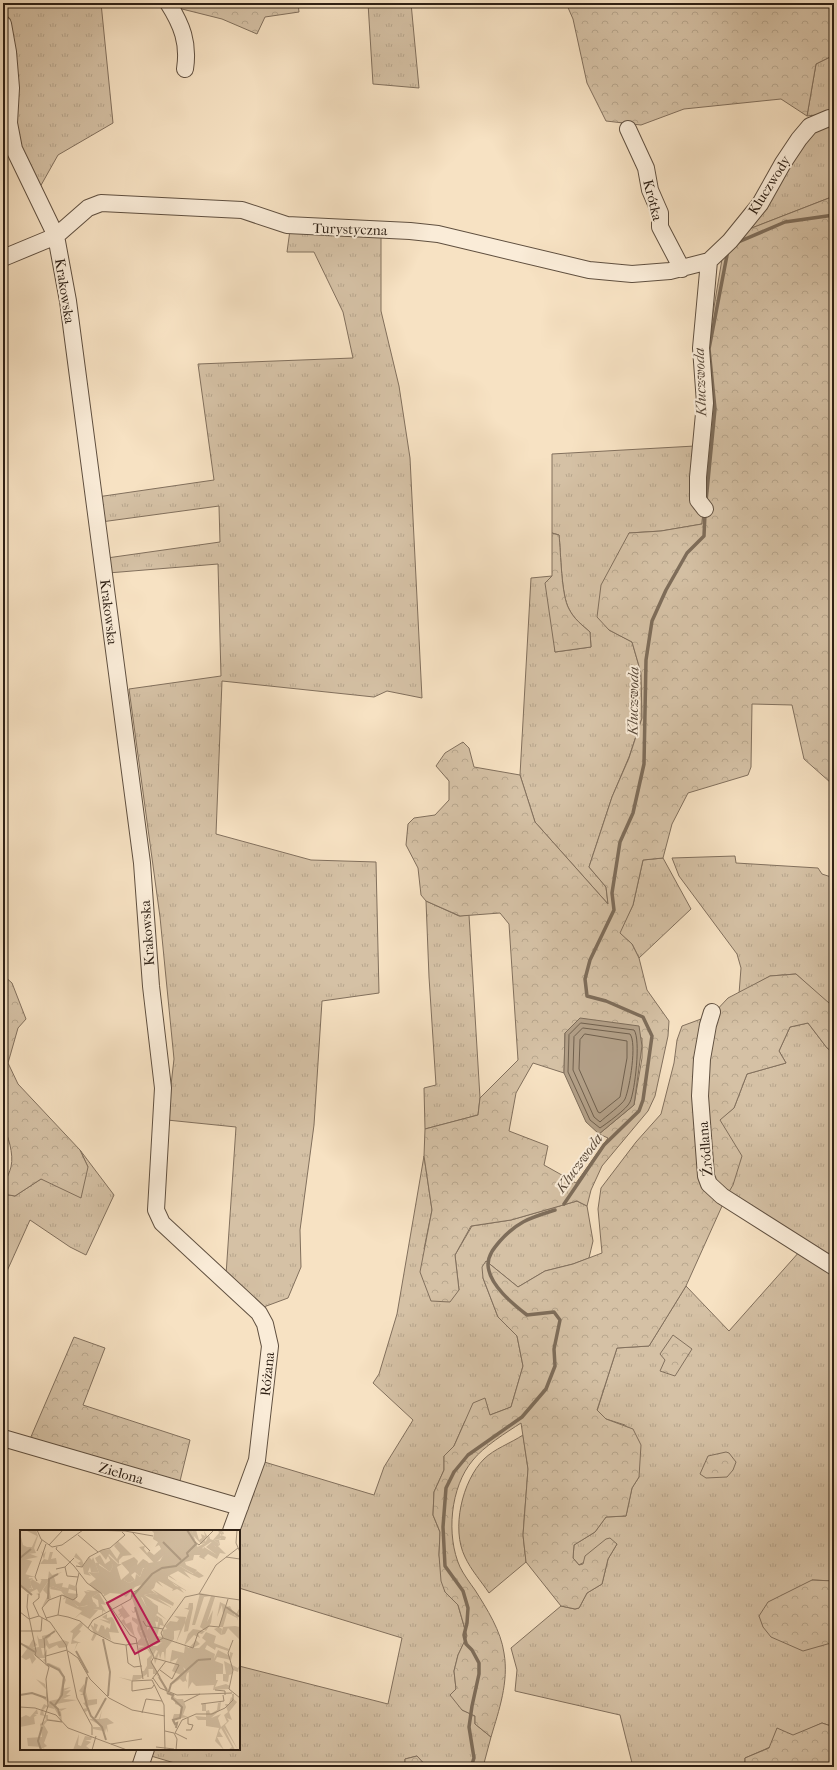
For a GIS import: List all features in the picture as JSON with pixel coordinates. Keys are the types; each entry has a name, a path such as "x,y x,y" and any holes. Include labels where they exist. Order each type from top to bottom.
{"street":[{"path":"168,3 183,32 187,54 185,69"},
{"name":"Krakowska","path":"3,24 8,52 11,88 9,123 14,149 56,236 69,309 142,863 151,986 163,1088 156,1210"},
{"name":"Kluczwody","path":"709,261 730,241 760,204 783,163 810,126 829,118 834,118"},
{"name":"Krótka","path":"628,129 646,168 650,190 660,212 660,227 682,269"},
{"name":"Turystyczna","path":"3,258 56,236 88,208 101,203 242,210 295,226 410,231 438,234 589,270 632,274 682,269 709,261"},
{"path":"705,509 698,500 698,477 705,403 701,348 709,261"},
{"name":"Źródlana","path":"712,1012 706,1039 700,1096 705,1150 704,1166 709,1184 722,1196 834,1268"},
{"name":"Różana","path":"156,1210 162,1223 259,1313 265,1324 270,1346 257,1460 231,1530"},
{"name":"Zielona","path":"3,1438 240,1507"},
{"path":"140,1767 146,1750"}],"green space":[{"path":"3,3 101,3 113,123 58,155 40,187 18,139 12,38"},
{"path":"176,3 298,3 299,12 265,17 257,34 222,19 182,9"},
{"path":"368,3 411,3 419,88 373,84"},
{"path":"566,3 834,3 834,55 816,64 807,116 781,99 684,109 641,125 606,121 587,83 573,19"},
{"path":"834,55 834,113 807,116 816,64"},
{"path":"834,122 834,198 829,198 744,231 811,130"},
{"path":"829,198 834,198 834,788 831,783 804,759 792,705 752,704 751,767 748,775 688,793 672,824 663,858 643,860 633,905 620,933 632,944 639,958 647,990 669,1021 668,1036 655,1096 648,1111 602,1166 591,1190 587,1206 577,1201 511,1220 471,1226 455,1255 459,1290 450,1302 431,1301 420,1272 432,1210 424,1156 425,1129 478,1115 480,1098 518,1060 509,924 500,913 460,916 426,901 421,895 418,868 406,845 408,824 414,818 435,815 449,800 449,781 436,766 445,753 463,742 469,748 474,767 520,775 535,822 608,904 606,887 589,867 612,797 629,758 642,718 641,673 632,642 609,630 597,617 601,585 629,533 661,531 702,524 708,446 707,349 723,253 744,231","holes":["565,1033 642,1038 642,1058 634,1105 599,1134 608,1138 576,1183 544,1165 548,1146 509,1131 516,1093 533,1063 564,1073"]},
{"path":"290,230 381,235 381,311 399,386 410,458 422,698 387,691 374,697 222,681 216,834 311,860 376,862 379,993 322,1001 314,1125 300,1230 301,1267 288,1298 261,1308 226,1275 236,1127 167,1120 174,1059 160,917 129,689 221,676 218,564 108,573 107,558 220,542 219,506 101,522 97,497 214,480 198,364 353,358 343,312 314,252 287,252"},
{"path":"708,446 702,524 661,531 629,533 609,630 632,642 641,673 642,718 629,757 612,797 589,867 606,887 608,904 535,822 520,775 531,578 552,576 555,652 591,647 590,632 573,616 566,603 564,594 559,535 552,533 552,454"},
{"path":"552,533 559,535 566,603 573,616 590,632 591,647 555,652 545,583 552,576"},
{"path":"735,856 736,863 818,868 822,874 834,878 834,1004 829,1004 796,974 770,976 739,994 741,968 737,954 679,876 672,858"},
{"path":"663,858 691,909 639,958 632,944 619,933 633,905 643,860"},
{"path":"426,901 459,916 469,915 480,1098 478,1115 425,1129 424,1088 436,1085"},
{"path":"796,974 829,1003 834,1004 834,1053 827,1048 808,1023 790,1027 779,1051 786,1063 747,1074 734,1108 720,1120 742,1156 733,1185 727,1195 686,1286 649,1346 617,1348 597,1410 606,1419 633,1429 641,1445 639,1477 632,1488 626,1516 606,1517 595,1532 574,1545 573,1558 579,1565 583,1564 585,1556 606,1539 610,1538 617,1544 608,1559 602,1584 587,1593 579,1608 575,1609 561,1606 526,1562 523,1535 528,1469 521,1423 477,1455 465,1471 459,1484 455,1498 452,1527 456,1555 460,1567 493,1620 500,1637 504,1653 504,1685 500,1706 491,1737 475,1724 475,1716 462,1710 450,1695 456,1689 454,1671 458,1655 467,1636 458,1605 445,1592 441,1581 439,1555 440,1532 433,1515 434,1492 444,1470 444,1456 454,1446 473,1403 485,1398 490,1415 511,1407 523,1366 517,1336 498,1317 483,1278 482,1267 486,1261 518,1287 545,1271 573,1264 602,1253 598,1209 601,1188 636,1142 661,1114 674,1063 677,1040 682,1026 712,1015 728,998 770,976"},
{"path":"3,975 12,983 26,1019 18,1028 8,1063 18,1084 80,1150 88,1167 81,1198 41,1179 15,1196 3,1194 4,1186 11,1167 12,1156 3,1124"},
{"path":"808,1023 827,1048 834,1053 834,1263 727,1195 719,1120 734,1108 747,1074 786,1063 779,1051 790,1027"},
{"path":"80,1150 114,1195 86,1255 70,1247 30,1220 3,1280 3,1194 15,1196 41,1179 88,1167"},
{"path":"424,1156 432,1210 424,1249 459,1290 455,1255 472,1226 511,1220 577,1201 587,1206 593,1241 589,1258 573,1264 545,1271 518,1287 486,1261 483,1278 498,1317 517,1336 523,1366 511,1407 490,1415 465,1421 454,1446 444,1456 444,1470 434,1492 433,1515 440,1532 439,1555 445,1592 458,1605 467,1637 458,1655 454,1671 456,1689 462,1710 475,1716 475,1724 491,1737 483,1767 427,1767 417,1756 405,1759 405,1767 188,1767 151,1756 154,1750 240,1750 240,1666 388,1704 402,1638 240,1588 239,1530 261,1461 374,1495 384,1467 413,1420 373,1383 379,1374 397,1314"},
{"path":"800,1251 834,1271 834,1581 812,1580 831,1643 834,1637 834,1727 822,1723 812,1727 745,1758 745,1767 633,1767 620,1715 515,1691 517,1670 511,1648 561,1606 575,1609 579,1608 587,1593 602,1584 608,1559 617,1544 579,1565 573,1558 574,1545 595,1532 606,1517 626,1516 632,1488 639,1477 625,1425 606,1419 597,1411 617,1348 649,1346 686,1286 729,1331"},
{"path":"673,1335 692,1349 675,1376 660,1371 665,1360 660,1354"},
{"path":"74,1337 105,1348 83,1405 190,1440 180,1481 30,1439"},
{"path":"523,1435 528,1469 523,1535 526,1562 489,1593 470,1566 461,1546 459,1519 461,1506 465,1492 476,1468 493,1452"},
{"path":"726,1452 729,1453 736,1462 733,1470 727,1477 706,1478 700,1474 708,1456"},
{"path":"812,1580 834,1581 834,1637 831,1643 803,1651 771,1637 763,1627 759,1616 768,1602"},
{"path":"822,1723 834,1727 834,1767 745,1767 745,1758 769,1748 777,1728 793,1735"},
{"path":"417,1756 427,1767 405,1767 405,1759"}],"water":[{"path":"580,1018 639,1026 642,1046 634,1105 599,1134 586,1122 564,1073 565,1033"}],"waterway":[{"name":"Kluczwoda","path":"736,243 785,222 834,215"},
{"name":"Kluczwoda","path":"706,501 715,409 709,349 728,250"},
{"name":"Kluczwoda","path":"564,1204 604,1145 639,1111 643,1100 652,1036 643,1017 606,1001 587,996 585,979 590,960 614,910 612,893 620,842 633,813 644,764 646,660 652,621 666,590 687,553 704,536 705,513"},
{"name":"Kluczwoda","path":"471,1767 474,1758 469,1727 479,1674 479,1663 472,1650 466,1644 464,1635 467,1623 468,1608 463,1591 445,1566 443,1527 446,1488 454,1472 468,1455 522,1417 546,1389 555,1366 554,1349 560,1320 554,1312 527,1315 509,1300 497,1287 489,1272 488,1265 490,1255 494,1249 513,1229 531,1218 555,1210"}]}
